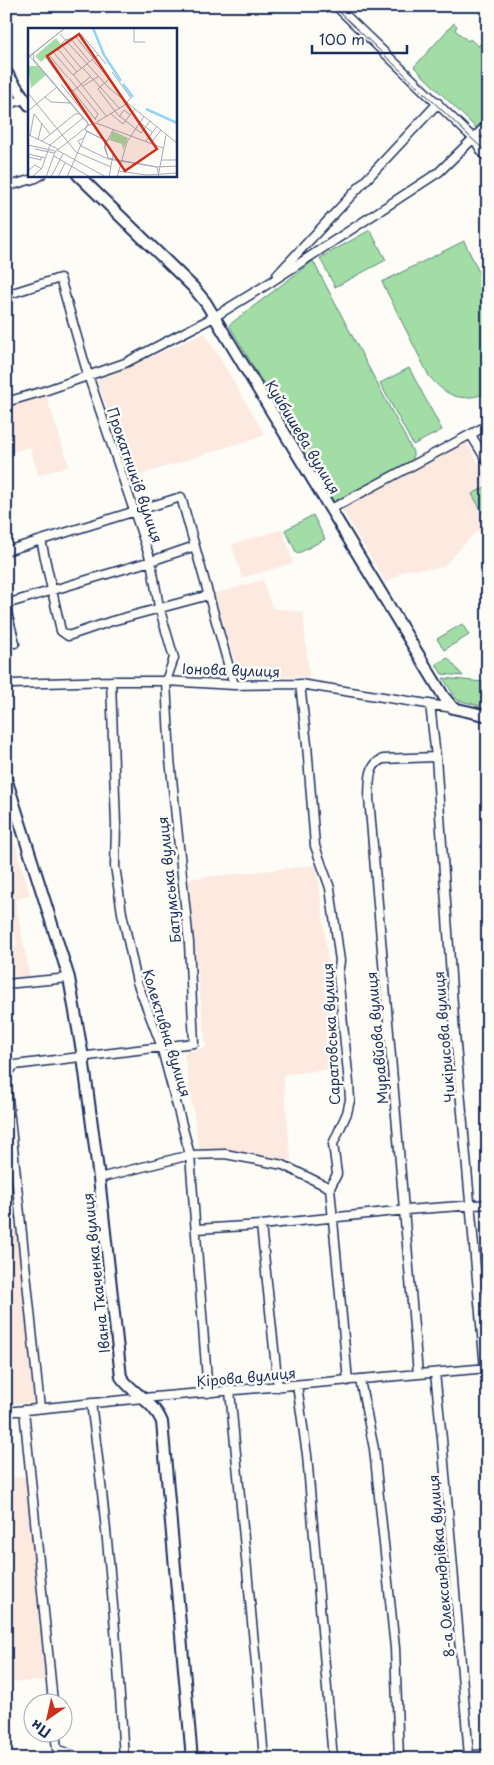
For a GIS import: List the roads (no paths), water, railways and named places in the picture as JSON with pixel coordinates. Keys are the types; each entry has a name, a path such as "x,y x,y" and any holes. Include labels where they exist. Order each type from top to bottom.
{"main road":[{"path":"6,72 27,102"},
{"name":"Куйбишева вулиця","path":"79,176 194,287 440,690 453,708"},
{"path":"453,708 488,716"},
{"name":"Івана Ткаченка вулиця","path":"6,778 69,978 83,1057 100,1178 121,1377 129,1387 156,1411 162,1427 192,1759"}],"street":[{"path":"336,6 474,138 488,146"},
{"path":"6,105 27,102"},
{"path":"271,282 438,103"},
{"path":"6,402 125,363 214,317 439,172 488,124"},
{"path":"474,138 488,158"},
{"path":"6,187 39,176"},
{"name":"Прокатників вулиця","path":"6,295 60,278 88,375 151,561 159,607 174,658 166,681"},
{"path":"331,509 488,425"},
{"path":"471,434 488,463"},
{"path":"6,551 181,497 234,685"},
{"path":"41,540 61,631 68,636 159,607 209,595"},
{"path":"6,604 195,546"},
{"path":"6,609 14,643"},
{"name":"Іонова вулиця","path":"6,686 12,684 110,681 166,681 234,685 300,684 453,708"},
{"name":"Колективна вулиця","path":"110,681 116,825 115,866 122,913 137,982 161,1047 190,1154 208,1393"},
{"name":"Батумська вулиця","path":"161,1047 194,1043 189,943 170,759 166,681"},
{"name":"Саратовська вулиця","path":"300,684 315,846 330,888 340,961 338,975 349,1083 350,1100 348,1113 333,1144 337,1174 330,1188 331,1217 348,1381"},
{"name":"Чикірисова вулиця","path":"430,704 436,757 455,1034 486,1369"},
{"name":"Муравйова вулиця","path":"418,1374 406,1210 376,880 370,786 372,768 377,762 384,759 436,757"},
{"path":"6,984 69,978"},
{"path":"6,1074 15,1065 161,1047"},
{"path":"6,1079 40,1408"},
{"path":"100,1178 190,1154 225,1154 283,1165 330,1188"},
{"path":"197,1229 488,1204"},
{"path":"261,1225 278,1387"},
{"name":"Кірова вулиця","path":"6,1412 143,1398 486,1369"},
{"name":"8-а Олександрівка вулиця","path":"434,1373 459,1624 469,1756"},
{"path":"360,1380 374,1449 395,1648 399,1759"},
{"path":"298,1385 307,1455 333,1759"},
{"path":"230,1391 264,1759"},
{"path":"91,1403 103,1501 119,1676 124,1759"},
{"path":"24,1410 51,1692"},
{"path":"56,1742 57,1748 81,1759"},
{"path":"421,1759 488,1754"}],"tram line":[{"path":"333,6 488,154"}]}
